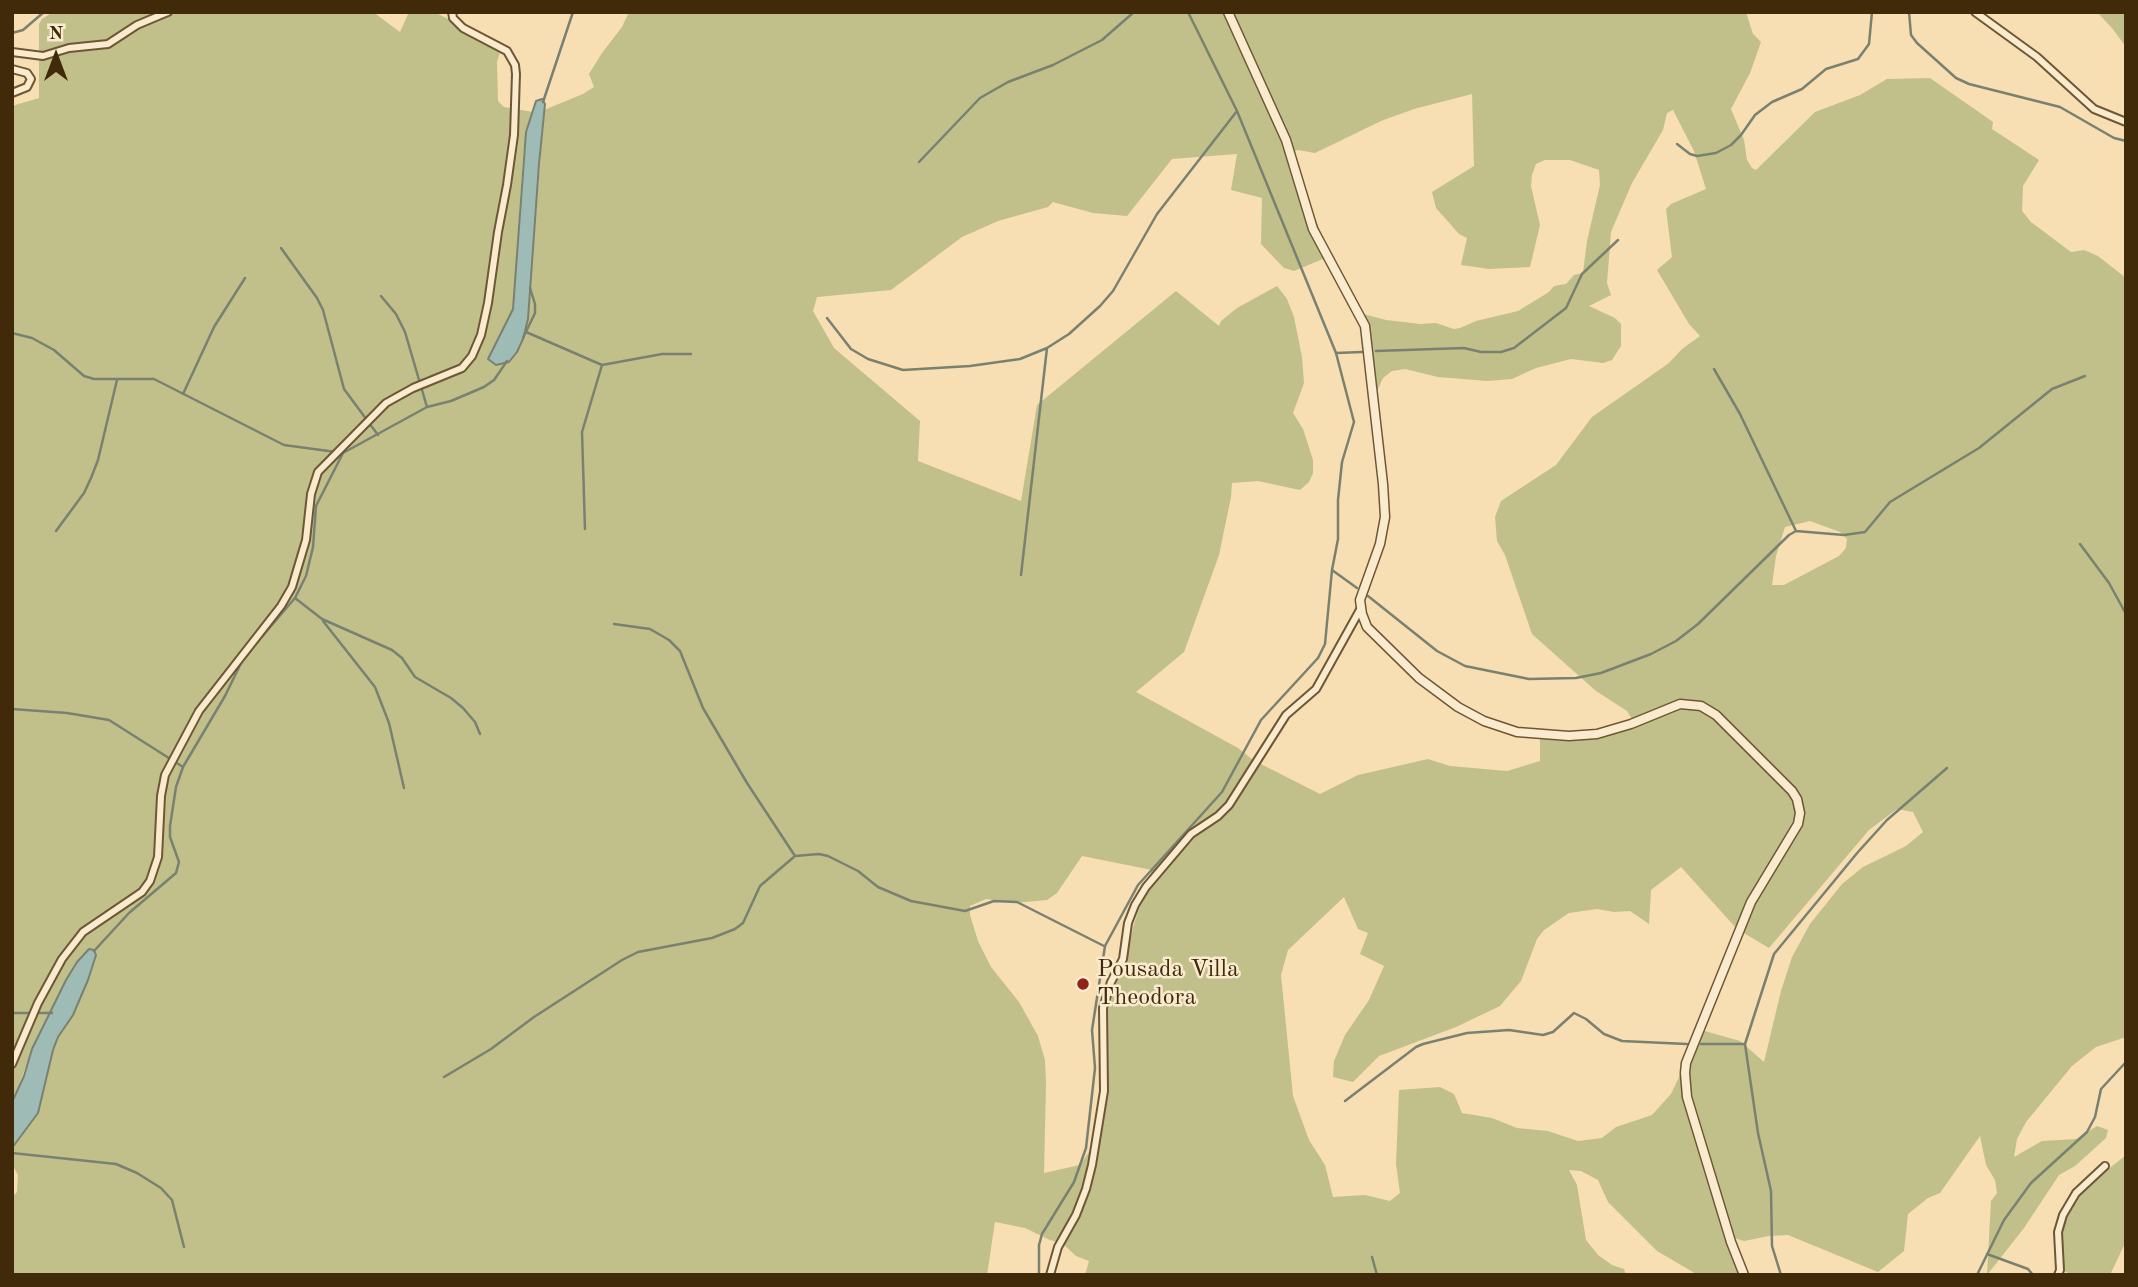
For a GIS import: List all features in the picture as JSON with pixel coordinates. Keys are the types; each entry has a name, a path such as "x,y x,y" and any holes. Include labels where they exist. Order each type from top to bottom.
{"street":[{"path":"12,52 43,55 69,48 97,47 108,44 137,25 168,12"},
{"path":"12,1064 38,1003 62,959 83,932 142,892 150,881 158,857 161,796 165,775 199,711 281,606 292,587 306,540 311,494 318,472 386,403 412,388 462,368 472,356 481,335 514,135 516,74 515,65 507,51 463,28 453,18 452,12"},
{"path":"1228,12 1286,140 1313,229 1365,326 1384,484 1385,517 1380,544 1362,592 1361,608 1364,620 1373,634 1419,678 1458,708 1484,721 1517,732 1582,736 1597,734 1631,724 1680,704 1700,706 1716,715 1797,799 1800,813 1798,824 1751,902 1686,1063 1687,1097 1731,1242 1744,1275"},
{"path":"1975,12 2037,57 2094,109 2126,122"},
{"path":"12,69 27,73 32,79 27,87 12,93"},
{"path":"1050,1275 1058,1247 1076,1215 1092,1166 1104,1091 1103,1008 1111,982 1123,959 1128,923 1135,905 1146,887 1185,840 1229,805 1286,715 1316,689 1361,608"},
{"path":"2058,1275 2058,1231 2063,1215 2076,1193 2105,1166"}],"shaded area":[{"path":"53,12 373,12 400,32 409,12 434,12 502,45 497,62 498,101 504,107 533,112 526,132 523,158 513,309 506,326 528,319 544,110 594,87 589,74 622,27 629,12 1746,12 1753,34 1761,42 1750,73 1731,109 1744,140 1747,160 1756,170 1815,112 1860,95 1887,79 1930,78 1993,122 1992,129 2039,160 2023,186 2022,211 2031,222 2071,252 2084,250 2098,256 2126,278 2126,1037 2096,1047 2072,1066 2026,1122 2017,1139 2014,1157 2042,1141 2076,1139 2097,1126 2108,1130 2106,1138 2075,1166 2059,1175 2024,1228 1987,1275 1991,1201 1997,1193 1995,1180 1986,1165 1980,1136 1940,1193 1928,1198 1908,1214 1904,1251 1878,1272 1788,1235 1744,1241 1734,1238 1743,1275 1698,1275 1657,1251 1608,1202 1598,1180 1581,1171 1569,1170 1577,1185 1586,1240 1598,1255 1612,1265 1624,1269 1626,1275 1085,1275 1089,1261 1076,1256 1062,1243 1025,1228 995,1222 987,1275 12,1275 12,1197 17,1192 18,1175 12,1164 12,1148 38,1113 53,1050 58,1037 73,1015 88,980 83,955 66,980 32,1049 12,1104 12,106 39,98 39,24","holes":["1472,94 1474,166 1432,192 1436,208 1459,234 1467,238 1461,265 1489,269 1530,267 1540,225 1531,186 1536,164 1545,160 1570,160 1599,170 1600,185 1587,241 1583,273 1574,275 1566,284 1554,286 1518,311 1454,329 1436,323 1386,320 1359,313 1370,339 1377,391 1383,378 1392,371 1405,369 1438,377 1487,381 1512,379 1536,368 1571,359 1603,363 1612,360 1621,346 1621,324 1615,318 1589,306 1611,295 1607,283 1611,232 1632,183 1663,130 1667,113 1673,110 1694,151 1706,189 1671,204 1666,209 1672,257 1657,270 1689,324 1700,336 1669,363 1592,417 1556,465 1501,501 1495,517 1497,541 1505,555 1532,634 1596,691 1627,711 1632,719 1595,731 1575,733 1540,730 1540,761 1507,771 1450,766 1428,759 1358,775 1320,794 1253,760 1238,748 1136,692 1184,652 1219,555 1232,483 1258,481 1300,490 1309,482 1313,473 1313,460 1303,429 1293,413 1304,383 1302,357 1294,317 1287,299 1277,286 1237,308 1221,321 1219,326 1176,291 1037,405 1021,501 918,461 920,421 834,348 813,311 817,297 891,290 962,237 998,221 1048,207 1053,202 1093,213 1127,216 1172,159 1237,154 1231,190 1262,198 1261,244 1284,268 1294,271 1330,256 1293,152 1298,150 1315,153 1381,121 1414,109","1810,521 1840,532 1847,539 1846,548 1839,556 1784,585 1772,585 1776,556 1785,527","1897,809 1913,812 1923,832 1906,846 1863,867 1842,884 1810,924 1792,957 1764,1062 1740,1041 1701,1030 1671,1094 1652,1115 1616,1127 1602,1138 1578,1141 1548,1131 1517,1128 1492,1118 1462,1113 1454,1094 1440,1087 1399,1090 1396,1164 1400,1193 1390,1201 1365,1195 1333,1197 1325,1165 1309,1140 1293,1096 1281,975 1288,950 1344,897 1358,929 1368,933 1360,954 1384,966 1369,1000 1345,1035 1334,1061 1333,1077 1353,1082 1379,1056 1456,1027 1500,1006 1521,981 1537,939 1544,930 1569,913 1597,909 1630,911 1649,924 1651,890 1681,867 1737,929 1769,948 1869,830","1082,856 1152,870 1134,924 1126,959 1109,995 1105,1018 1107,1093 1098,1139 1080,1165 1044,1173 1045,1060 1038,1036 1019,1002 991,967 978,941 970,906 986,899 1014,903 1047,900 1057,893"]},
{"path":"2097,12 2126,12 2126,47 2112,28"},
{"path":"2126,1155 2126,1241 2110,1275 2073,1275 2064,1271 2064,1261 2056,1234 2060,1216 2081,1191"}],"water":[{"path":"542,99 545,104 528,319 517,352 509,362 496,365 488,359 513,309 526,132 536,101"},
{"path":"89,949 94,950 96,955 73,1015 58,1037 53,1050 38,1113 12,1148 13,1100 32,1049 66,980"}],"waterway":[{"path":"12,33 23,30 44,12"},
{"path":"543,102 573,12"},
{"path":"919,162 980,98 1008,82 1053,65 1102,40 1134,12"},
{"path":"1039,1275 1039,1245 1042,1234 1074,1182 1086,1148 1095,1068 1092,1030 1105,946 1138,885 1222,792 1261,720 1318,658 1325,644 1332,570 1338,539 1342,462 1354,422 1336,353 1237,111 1188,12"},
{"path":"1677,144 1697,156 1716,153 1731,145 1755,115 1772,102 1802,89 1826,69 1858,59 1869,44 1872,12"},
{"path":"1909,12 1911,35 1956,78 1969,84 2060,107 2114,138 2126,141"},
{"path":"827,318 851,349 868,359 903,370 970,366 1020,359 1047,348 1069,334 1113,291 1157,214 1237,111"},
{"path":"1376,351 1464,348 1481,352 1501,352 1514,348 1566,308 1582,274 1618,240"},
{"path":"281,248 323,310 344,389 378,435"},
{"path":"183,394 214,327 245,278"},
{"path":"523,338 535,313 530,288"},
{"path":"381,296 396,314 405,332 427,407"},
{"path":"526,332 602,365 662,354 691,354"},
{"path":"12,333 32,338 54,350 84,376 94,379 154,379 284,445 336,452"},
{"path":"1021,575 1047,348"},
{"path":"1336,353 1362,352"},
{"path":"247,654 295,598 306,576 313,547 316,506 343,453 427,407 451,401 484,387 494,380 507,361"},
{"path":"585,529 582,432 602,365"},
{"path":"1714,369 1740,414 1796,531"},
{"path":"1368,596 1437,651 1465,666 1529,679 1576,678 1601,673 1651,654 1676,641 1698,624 1789,535 1796,531 1844,535 1865,532 1890,502 1979,448 2052,389 2085,376"},
{"path":"56,531 84,493 91,478 98,460 117,380"},
{"path":"2080,544 2109,583 2126,614"},
{"path":"1332,570 1357,588"},
{"path":"295,598 322,619 392,650 402,658 415,677 463,708 475,722 480,734"},
{"path":"323,621 375,687 389,723 404,788"},
{"path":"614,624 650,629 669,640 680,651 703,708 747,783 795,856"},
{"path":"94,951 129,913 176,873 179,862 170,837 176,787 183,767 225,696 243,659"},
{"path":"12,709 67,713 109,720 183,767"},
{"path":"1781,1275 1772,1246 1771,1191 1758,1133 1745,1044 1774,954 1887,820 1947,768"},
{"path":"444,1077 491,1049 534,1017 622,960 638,952 712,938 735,929 743,923 760,886 795,856 828,856 858,871 878,887 911,901 965,911 994,901 1017,902 1104,946"},
{"path":"12,1013 52,1013"},
{"path":"1345,1101 1423,1044 1467,1033 1509,1030 1543,1035 1553,1032 1574,1013 1604,1034 1622,1041 1687,1044"},
{"path":"1701,1044 1745,1044"},
{"path":"1977,1275 2004,1220 2031,1183 2087,1132 2095,1117 2101,1089 2126,1062"},
{"path":"12,1153 116,1164 137,1173 161,1188 172,1200 184,1247"},
{"path":"1987,1254 2028,1269 2033,1275"},
{"path":"1372,1257 1377,1275"}],"place":[{"name":"Pousada Villa Theodora","path":"1083,984"}]}
